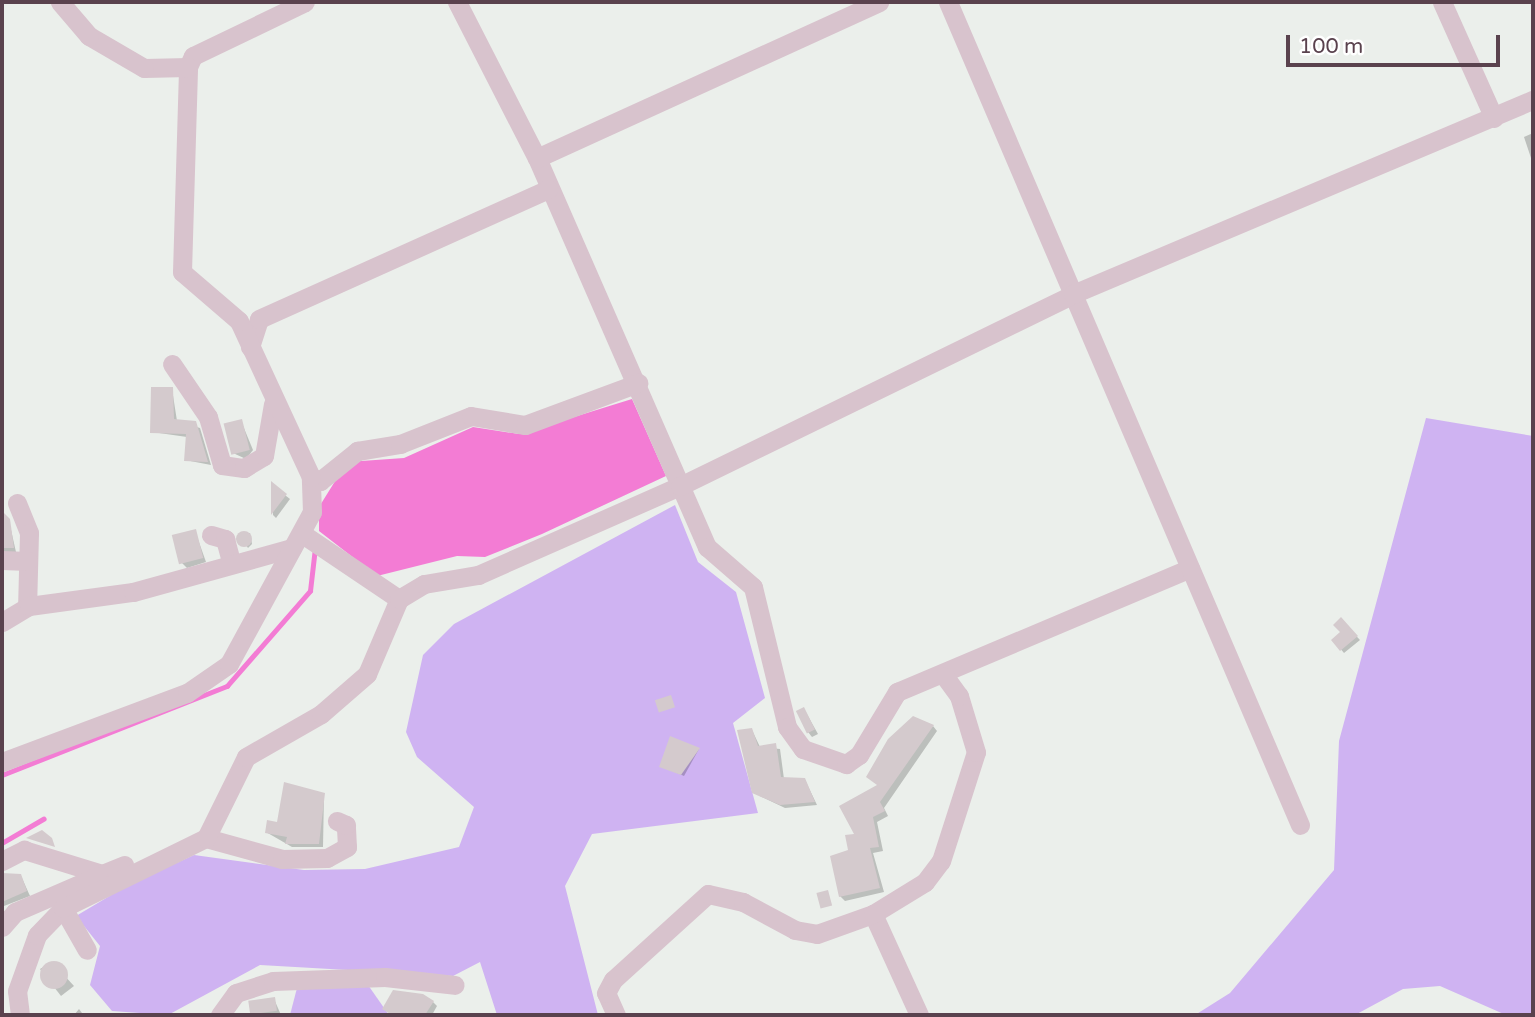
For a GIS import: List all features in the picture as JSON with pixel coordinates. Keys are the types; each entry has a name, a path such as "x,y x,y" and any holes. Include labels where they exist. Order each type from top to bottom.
{"street":[{"path":"60,2 89,36 144,68 188,67"},
{"path":"2,762 177,697 229,664 308,544 312,477 272,404 239,321 183,272 188,67 192,56 305,2"},
{"path":"457,2 537,158 548,189 638,383 707,547 753,587 787,727 803,749 846,764 859,755 897,692 945,677 1190,568"},
{"path":"537,158 879,2"},
{"path":"948,2 1300,825"},
{"path":"1443,2 1494,118"},
{"path":"20,1015 21,971 37,935 63,908 206,838 246,757 321,714 367,674 399,599 424,584 478,575 680,486 1073,294 1533,100"},
{"path":"250,347 259,319 548,189"},
{"path":"172,364 199,400 222,466 244,468 264,456 272,404"},
{"path":"312,477 320,481 357,451 400,443 471,416 525,425 638,383"},
{"path":"17,503 29,533 27,607"},
{"path":"211,536 225,539 231,561"},
{"path":"2,622 27,607 133,592 231,561 308,544 399,599"},
{"path":"2,560 28,561"},
{"path":"616,1015 606,993 613,980 708,894 743,902 795,930 817,934 873,914 904,899 941,861 971,781 976,752 959,696 945,677"},
{"path":"206,838 282,859 327,858 347,846 346,825 337,821"},
{"path":"2,861 24,850 44,865 102,874"},
{"path":"2,927 15,912 102,874 147,855 164,857"},
{"path":"63,908 87,950"},
{"path":"873,914 919,1015"},
{"path":"2,967 21,971"},
{"path":"220,1015 236,993 272,981 386,977 455,985"}],"shaded area":[{"path":"632,399 666,476 542,534 485,557 457,556 377,576 319,531 319,507 347,462 404,458 473,427 519,434"},
{"path":"1426,418 1533,436 1533,1015 1506,1015 1440,986 1403,989 1355,1015 1195,1015 1230,993 1334,870 1339,741"},
{"path":"675,505 698,562 736,592 765,698 733,723 758,813 592,834 565,886 598,1015 497,1015 480,962 453,976 260,965 168,1015 112,1011 90,985 100,946 76,916 128,885 194,855 304,870 365,869 459,847 474,807 417,757 406,732 423,655 454,624"},
{"path":"368,985 389,1015 290,1015 297,988"}],"building":[{"path":"151,387 173,387 174,419 196,421 208,462 184,461 186,434 150,433"},
{"path":"242,419 250,450 231,455 224,424"},
{"path":"271,481 287,494 271,515"},
{"path":"2,511 10,519 14,548 2,548"},
{"path":"196,529 203,558 179,564 172,535"},
{"path":"241,531 247,531 252,539 250,545 241,547 236,542 236,536"},
{"path":"1341,617 1358,636 1340,651 1331,640 1340,632 1333,625"},
{"path":"671,695 675,707 659,713 655,700"},
{"path":"804,707 815,729 807,733 796,711"},
{"path":"913,716 934,725 880,802 885,811 873,817 879,847 870,848 880,888 839,897 830,856 848,850 845,835 854,834 839,806 877,785 866,777 888,739"},
{"path":"752,728 758,746 776,743 781,777 805,778 815,802 780,805 752,793 737,730"},
{"path":"670,736 700,748 681,775 659,767"},
{"path":"284,782 325,793 319,844 285,844 287,837 265,833 267,820 277,822"},
{"path":"42,830 52,838 55,847 26,838"},
{"path":"2,873 21,874 27,891 2,902"},
{"path":"828,890 832,905 821,909 816,893"},
{"path":"54,961 64,965 68,975 64,985 54,989 44,985 40,975 44,965"},
{"path":"393,990 423,994 434,1001 425,1015 392,1015 382,1009"},
{"path":"275,997 277,1011 250,1015 248,1001"}],"waterway":[{"path":"2,775 227,686 310,591 315,548"},
{"path":"2,843 43,819"}]}
